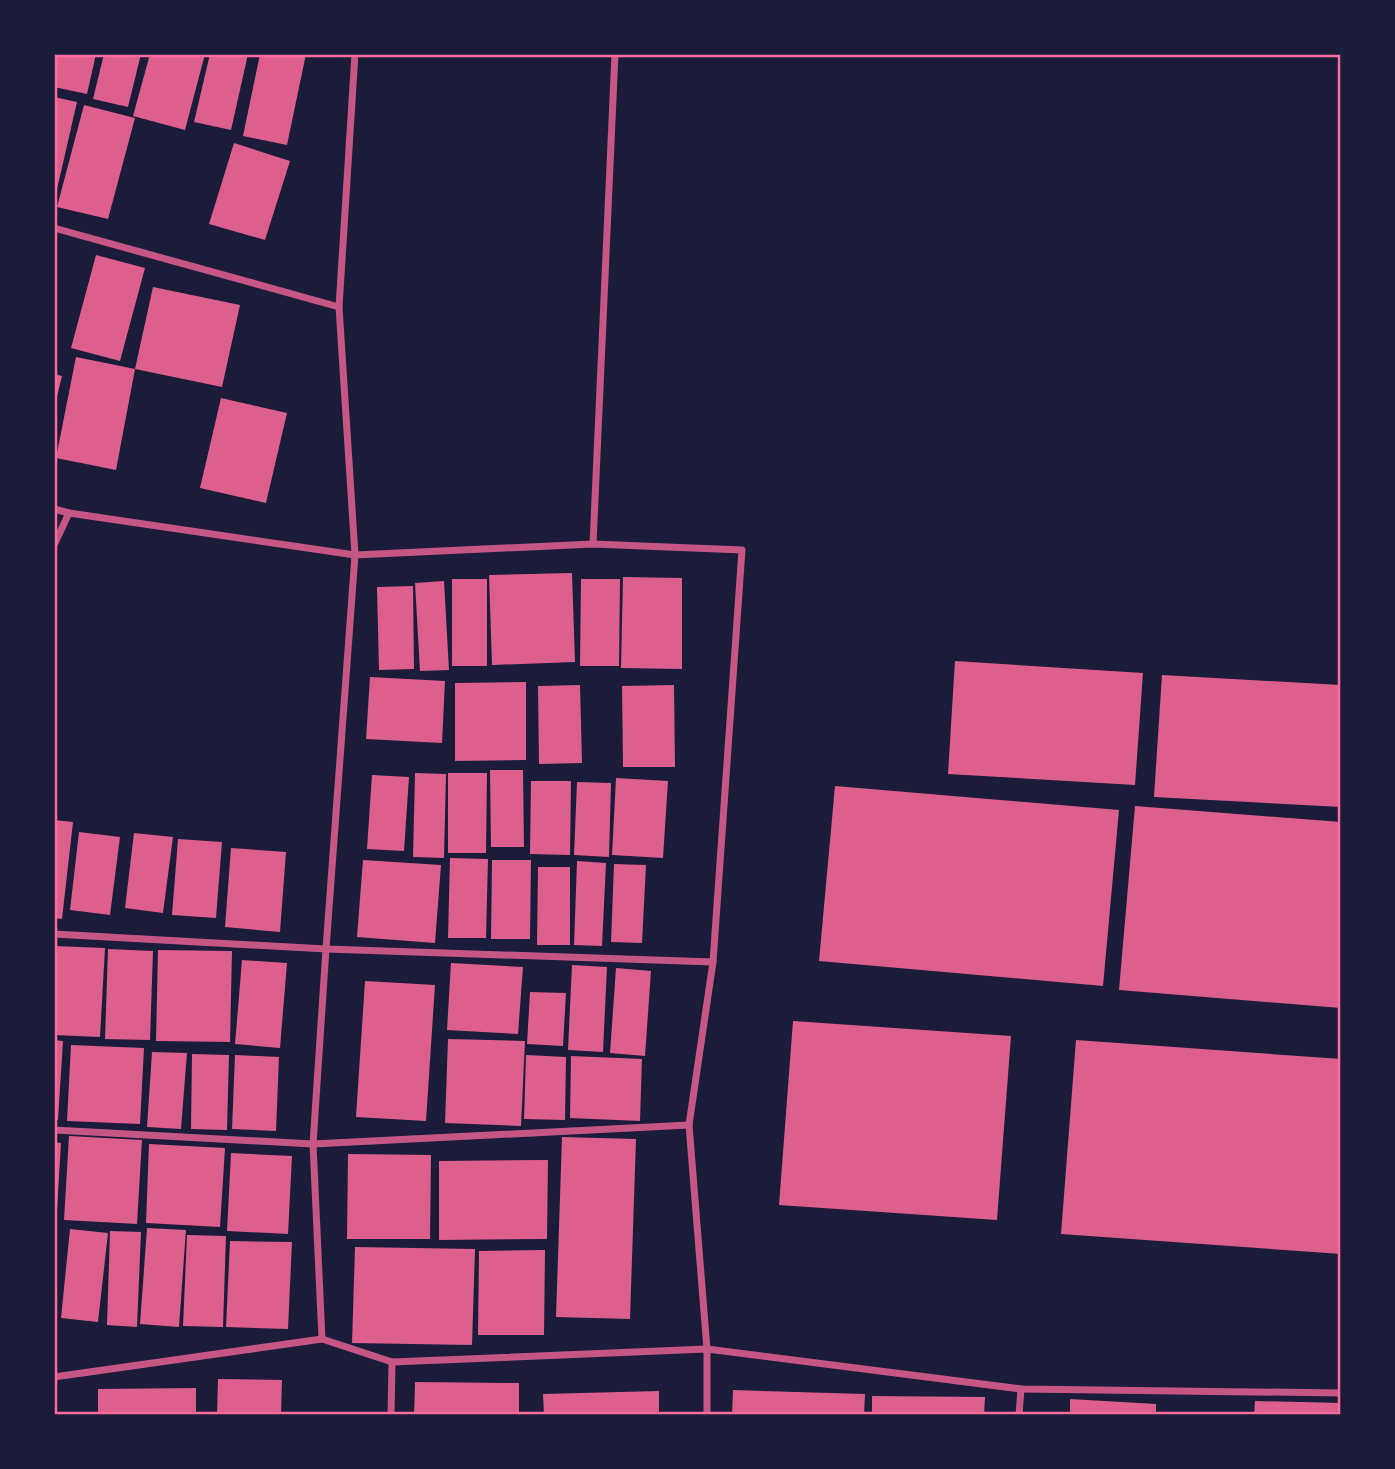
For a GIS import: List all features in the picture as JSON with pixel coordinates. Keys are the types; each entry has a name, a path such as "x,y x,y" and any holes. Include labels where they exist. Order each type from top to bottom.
{"street":[{"path":"322,1339 313,1144 355,555 339,307 355,54"},
{"path":"593,544 615,54"},
{"path":"54,228 339,307"},
{"path":"54,509 355,555 593,544 742,550 713,962 689,1125 707,1349 707,1415"},
{"path":"54,545 69,513"},
{"path":"54,934 326,948 713,962"},
{"path":"54,1130 313,1144 689,1125"},
{"path":"54,1377 322,1339 392,1362 707,1349 1021,1389 1341,1393"},
{"path":"391,1415 392,1362"},
{"path":"1019,1415 1021,1389"}],"building":[{"path":"54,54 96,54 87,94 54,87"},
{"path":"104,54 141,54 128,107 93,99"},
{"path":"150,54 205,54 185,130 133,116"},
{"path":"210,54 248,54 231,130 194,122"},
{"path":"260,54 306,54 287,145 243,136"},
{"path":"54,97 77,102 55,198 54,198"},
{"path":"84,105 135,118 108,219 57,207"},
{"path":"234,143 290,161 265,240 209,224"},
{"path":"96,255 145,268 120,361 71,348"},
{"path":"153,287 240,305 222,387 135,369"},
{"path":"76,357 135,369 116,470 56,458"},
{"path":"54,374 62,376 55,405 54,405"},
{"path":"221,398 287,413 266,503 200,488"},
{"path":"572,573 575,662 492,665 489,575"},
{"path":"623,577 682,578 682,669 621,668"},
{"path":"452,579 487,579 487,666 452,666"},
{"path":"581,579 620,579 619,666 580,666"},
{"path":"444,581 449,670 420,671 415,583"},
{"path":"413,586 414,669 379,670 377,587"},
{"path":"955,661 1143,673 1135,785 948,774"},
{"path":"1162,675 1341,685 1341,807 1154,797"},
{"path":"370,677 445,681 442,743 366,739"},
{"path":"526,682 526,760 455,761 455,683"},
{"path":"580,685 582,763 539,764 538,686"},
{"path":"674,685 675,767 623,767 622,686"},
{"path":"490,770 523,770 524,847 491,847"},
{"path":"415,773 446,774 444,858 413,857"},
{"path":"448,773 487,773 486,853 448,853"},
{"path":"372,775 409,777 404,851 367,849"},
{"path":"616,778 668,781 663,858 612,855"},
{"path":"531,781 571,781 570,855 530,854"},
{"path":"577,782 611,783 609,857 574,855"},
{"path":"835,786 1119,810 1103,986 819,961"},
{"path":"1135,806 1341,822 1341,1008 1119,990"},
{"path":"54,820 73,822 62,919 54,918"},
{"path":"79,832 120,837 110,915 70,910"},
{"path":"134,833 173,837 163,913 125,908"},
{"path":"178,839 222,842 216,918 172,915"},
{"path":"231,848 286,852 280,932 225,927"},
{"path":"450,858 488,859 486,938 448,938"},
{"path":"363,860 441,865 435,943 357,937"},
{"path":"492,860 531,860 530,939 491,939"},
{"path":"577,861 606,863 602,946 574,945"},
{"path":"614,864 646,865 642,943 611,942"},
{"path":"538,867 570,867 570,945 537,945"},
{"path":"54,946 105,948 100,1037 54,1035"},
{"path":"108,949 153,951 150,1040 105,1039"},
{"path":"158,950 232,951 230,1042 156,1041"},
{"path":"242,960 287,963 280,1048 235,1044"},
{"path":"451,963 523,967 518,1034 447,1030"},
{"path":"572,965 607,967 603,1052 568,1050"},
{"path":"616,968 651,971 645,1056 610,1053"},
{"path":"365,981 435,985 426,1121 356,1117"},
{"path":"530,992 566,993 563,1046 527,1044"},
{"path":"793,1021 1011,1036 997,1220 779,1205"},
{"path":"448,1039 525,1041 521,1126 445,1123"},
{"path":"54,1040 63,1041 58,1120 54,1119"},
{"path":"1076,1040 1341,1059 1341,1254 1061,1234"},
{"path":"71,1045 144,1048 140,1124 67,1121"},
{"path":"152,1052 187,1053 181,1129 147,1127"},
{"path":"192,1054 229,1055 227,1130 191,1129"},
{"path":"235,1055 279,1057 276,1131 232,1129"},
{"path":"526,1055 566,1057 565,1120 524,1119"},
{"path":"571,1056 642,1059 640,1121 570,1118"},
{"path":"69,1136 142,1140 137,1224 64,1220"},
{"path":"562,1137 636,1139 630,1319 556,1317"},
{"path":"54,1142 61,1143 56,1227 54,1227"},
{"path":"149,1144 225,1148 220,1227 146,1223"},
{"path":"231,1153 292,1156 288,1234 227,1231"},
{"path":"348,1154 431,1155 430,1239 347,1239"},
{"path":"548,1160 547,1239 439,1240 439,1161"},
{"path":"147,1228 186,1230 179,1327 140,1324"},
{"path":"70,1229 108,1233 98,1322 61,1318"},
{"path":"110,1231 141,1232 137,1327 107,1325"},
{"path":"187,1235 226,1236 223,1327 183,1326"},
{"path":"230,1241 292,1242 288,1329 226,1327"},
{"path":"355,1247 475,1249 472,1345 352,1343"},
{"path":"545,1250 544,1335 478,1335 479,1251"},
{"path":"218,1379 282,1380 281,1415 217,1415"},
{"path":"415,1382 519,1383 519,1415 414,1415"},
{"path":"196,1388 196,1415 98,1415 98,1389"},
{"path":"733,1390 865,1394 864,1415 732,1415"},
{"path":"659,1391 659,1415 544,1415 543,1394"},
{"path":"872,1396 985,1397 984,1415 872,1415"},
{"path":"1070,1399 1156,1404 1156,1415 1070,1415"},
{"path":"1255,1401 1341,1403 1341,1415 1254,1415"}]}
